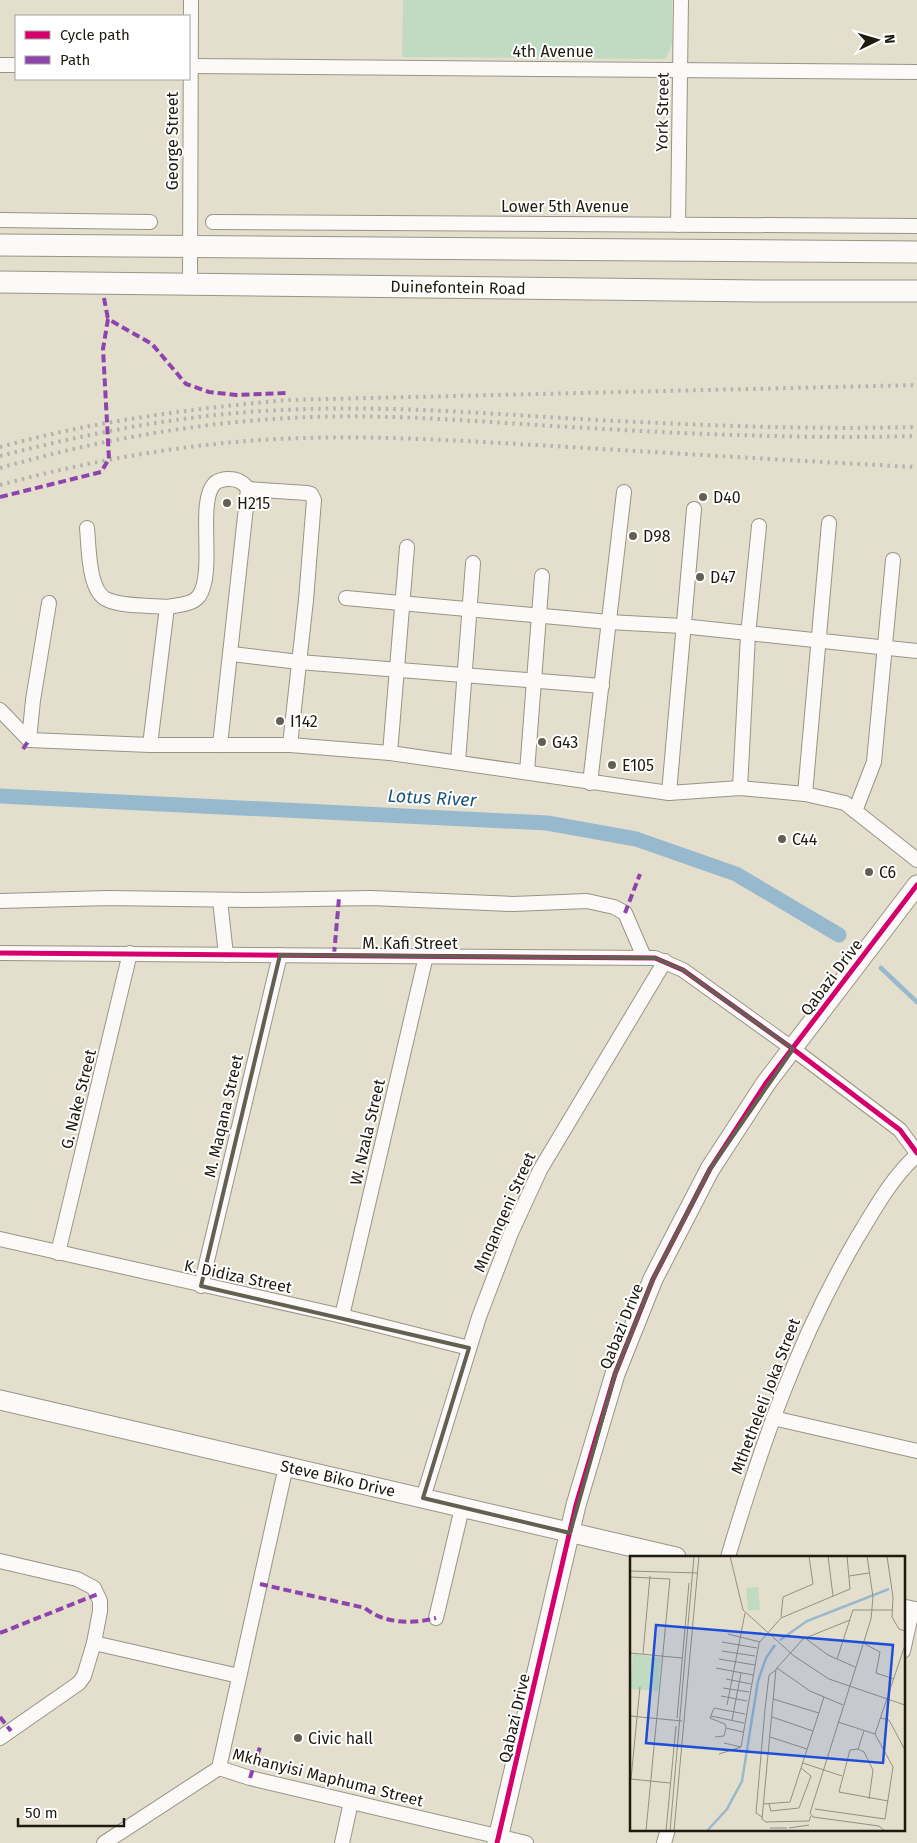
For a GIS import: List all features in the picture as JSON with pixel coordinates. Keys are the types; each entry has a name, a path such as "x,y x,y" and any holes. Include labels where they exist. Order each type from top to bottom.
{"main road":[{"path":"0,245 917,252"},
{"name":"Duinefontein Road","path":"0,282 751,291 917,291"}],"street":[{"name":"George Street","path":"190,283 191,0"},
{"name":"York Street","path":"678,225 681,0"},
{"path":"0,64 15,65"},
{"name":"4th Avenue","path":"190,66 917,72"},
{"path":"0,220 150,222"},
{"name":"Lower 5th Avenue","path":"213,222 917,226"},
{"path":"87,528 94,582 102,597 119,602 167,606 195,600 202,589 211,489 221,480 239,480 248,489 311,494 314,500 290,745"},
{"path":"220,745 232,654 248,489"},
{"path":"590,783 624,492"},
{"path":"669,792 682,626 694,509"},
{"path":"805,794 829,523"},
{"path":"740,788 748,635 759,526"},
{"path":"390,753 407,547"},
{"path":"855,811 874,762 893,560"},
{"path":"458,762 473,563"},
{"path":"527,772 542,576"},
{"path":"346,598 403,605 682,626 748,635 818,640 917,651"},
{"path":"29,740 33,700 49,603"},
{"path":"150,746 167,606"},
{"path":"232,654 299,662 602,686"},
{"path":"0,710 29,740 150,746 290,745 390,753 527,772 590,783 669,792 740,788 805,794 838,800 855,811 917,860"},
{"name":"Qabazi Drive","path":"498,1840 570,1533 597,1430 615,1374 653,1280 710,1169 766,1083 917,885"},
{"path":"0,901 60,898 220,900 355,898 504,904 587,901 608,905 625,913 644,957"},
{"path":"220,900 226,954"},
{"name":"M. Kafi Street","path":"0,953 644,957 665,961 683,970 900,1130 917,1154"},
{"name":"G. Nake Street","path":"58,1253 130,953"},
{"name":"M. Maqana Street","path":"201,1286 280,955"},
{"name":"W. Nzala Street","path":"342,1316 426,956"},
{"name":"Mnqanqeni Street","path":"423,1498 484,1301 540,1170 665,961"},
{"name":"Mthetheleli Joka Street","path":"728,1556 773,1418 798,1351 833,1279 879,1203 901,1172 917,1154"},
{"name":"K. Didiza Street","path":"0,1239 201,1286 342,1316 469,1348"},
{"name":"Steve Biko Drive","path":"0,1400 672,1556"},
{"path":"773,1418 917,1451"},
{"name":"Mkhanyisi Maphuma Street","path":"286,1466 219,1768 250,1778 498,1840 526,1843"},
{"path":"436,1618 462,1508"},
{"path":"0,1561 78,1579 94,1588 100,1601 94,1643 84,1676 72,1690 0,1738"},
{"path":"904,1645 911,1611"},
{"path":"94,1643 239,1676"},
{"path":"104,1843 219,1768"},
{"path":"342,1843 351,1802"},
{"path":"664,1843 668,1830"}],"highlighted area":[{"path":"280,955 655,958 683,970 793,1049 710,1169 653,1279 615,1374 570,1533 423,1498 469,1348 201,1286"}],"green space":[{"path":"403,0 672,0 672,44 666,58 662,59 402,57"}],"waterway":[{"name":"Lotus River","path":"0,796 547,823 636,839 736,874 839,935"},
{"path":"881,968 917,1002"}],"railway":[{"path":"0,447 71,430 142,417 286,400 917,385"},
{"path":"0,456 70,439 176,420 283,410 357,408 748,426 832,428 917,427"},
{"path":"0,468 76,448 154,433 192,427 310,417 408,418 613,430 744,435 830,437 917,436"},
{"path":"0,485 92,463 153,452 246,441 361,437 917,467"}],"marked path":[{"path":"104,298 108,319"},
{"path":"0,497 101,472 109,459 103,349 108,319 152,344 186,384 209,392 236,395 287,393"},
{"path":"23,749 29,740"},
{"path":"625,913 640,874"},
{"path":"334,955 339,898"},
{"path":"260,1584 365,1608 390,1620 408,1622 436,1618"},
{"path":"0,1633 98,1594"},
{"path":"0,1717 11,1731"},
{"path":"250,1778 260,1747"}],"cycle path":[{"path":"497,1843 576,1505 615,1374 653,1279 710,1169 766,1083 917,885"},
{"path":"0,953 655,958 683,970 793,1049 900,1130 917,1153"}],"place":[{"name":"D40","path":"703,497"},
{"name":"H215","path":"227,503"},
{"name":"D98","path":"633,536"},
{"name":"D47","path":"700,577"},
{"name":"I142","path":"280,721"},
{"name":"G43","path":"542,742"},
{"name":"E105","path":"612,765"},
{"name":"C44","path":"782,839"},
{"name":"C6","path":"869,872"},
{"name":"Civic hall","path":"298,1738"}]}
